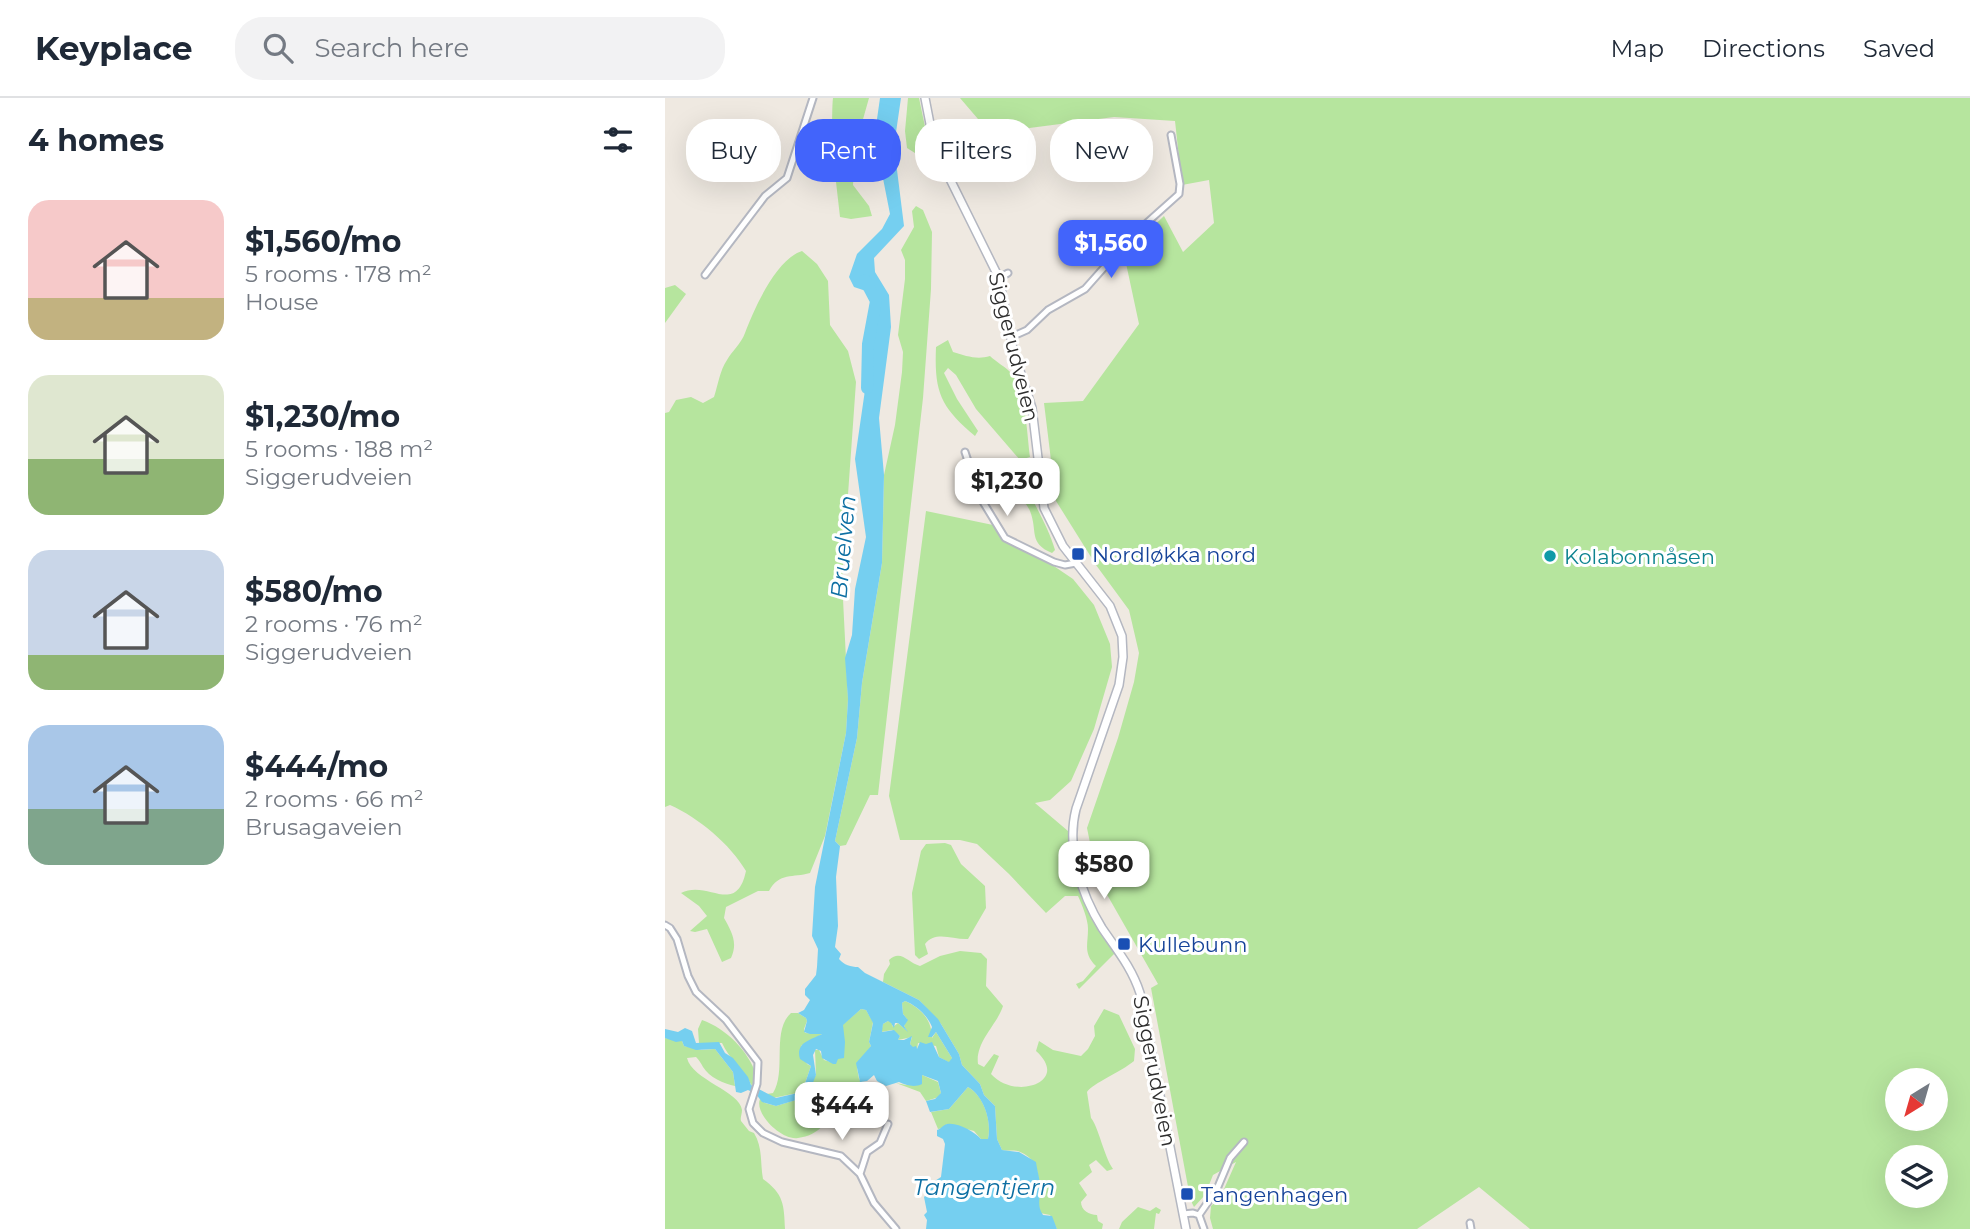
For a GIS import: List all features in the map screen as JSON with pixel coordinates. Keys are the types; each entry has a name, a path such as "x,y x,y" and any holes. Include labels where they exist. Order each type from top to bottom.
{"main road":[{"name":"Siggerudveien","path":"925,98 931,129 944,169 999,278 1013,348 1032,408 1042,502 1054,532 1114,613 1122,636 1123,657 1117,692 1076,809 1072,830 1073,847 1077,867 1096,916 1127,962 1140,993 1186,1229"}],"street":[{"path":"705,275 765,196 787,177 813,98"},
{"path":"1018,334 1027,330 1048,310 1086,289 1132,236 1178,194 1180,184 1171,135"},
{"path":"999,278 1008,274"},
{"path":"965,452 980,497 1005,538 1054,562 1065,565 1076,563"},
{"path":"665,925 677,939 688,976 696,992 726,1020 758,1062 757,1084 749,1109 750,1117 763,1133 772,1138 798,1147 841,1156 860,1174 874,1203 896,1229"},
{"path":"860,1174 867,1152 880,1143 888,1124"},
{"path":"1199,1215 1217,1189 1230,1158 1244,1142"},
{"path":"1183,1214 1199,1215"},
{"path":"1199,1215 1203,1229"}],"green space":[{"path":"833,98 869,98 863,119 832,119"},
{"path":"908,98 919,98 923,119 915,119 915,153 907,148 905,131"},
{"path":"960,98 1970,98 1970,1229 1530,1229 1479,1187 1417,1229 1213,1229 1211,1206 1220,1198 1236,1162 1213,1175 1205,1195 1194,1207 1151,988 1158,984 1097,877 1087,828 1118,738 1134,682 1139,653 1129,610 1096,565 1056,501 1044,403 1083,401 1139,324 1124,254 1164,216 1183,252 1214,223 1209,180 1182,185 1175,121 1114,117 1050,119 1050,125 1036,127 1036,119 978,119"},
{"path":"836,182 853,182 869,206 872,216 851,219 840,217"},
{"path":"916,206 923,210 932,232 931,289 923,398 878,795 870,795 846,845 840,846 835,841 857,738 862,683 882,563 884,475 895,425 902,372 903,352 898,335 905,260 901,250 914,227 912,211"},
{"path":"802,251 817,264 828,281 830,325 848,351 856,382 842,579 848,699 846,733 825,836 810,873 782,878 769,891 758,891 726,907 724,918 732,933 734,947 731,958 722,962 707,929 690,931 707,916 699,906 681,893 691,890 720,894 735,892 746,871 723,842 703,824 670,805 665,807 665,413 669,412 676,400 691,397 703,403 714,397 725,364 743,337 767,286 783,264"},
{"path":"675,285 686,294 665,323 665,288"},
{"path":"948,340 953,352 976,358 990,356 1012,374 1023,403 1030,457 1020,460 976,409 956,375 948,368 944,373 978,431 975,436 947,407 938,388 936,347"},
{"path":"1019,486 1026,487 1042,518 1055,550 1052,553 1037,541 1030,511 1017,492"},
{"path":"926,511 993,525 1073,579 1094,605 1110,644 1112,667 1094,729 1071,781 1050,800 1035,803 1068,831 1076,880 1097,925 1115,953 1079,989 1076,984 1083,981 1096,966 1088,953 1088,925 1078,896 1065,896 1046,913 977,844 960,840 900,840 889,796"},
{"path":"926,844 951,845 961,864 985,886 986,908 968,939 934,937 925,944 928,954 919,959 915,955 912,893 921,851"},
{"path":"960,951 981,953 987,959 986,986 1003,1006 983,1041 978,1056 978,1064 984,1067 994,1054 999,1056 991,1074 1001,1082 1025,1087 1036,1084 1043,1079 1047,1071 1045,1062 1036,1051 1039,1041 1053,1050 1081,1056 1095,1036 1094,1026 1104,1009 1119,1015 1135,1049 1134,1061 1087,1092 1091,1118 1113,1169 1107,1171 1096,1160 1089,1165 1092,1172 1079,1183 1087,1195 1081,1202 1082,1207 1088,1213 1097,1215 1098,1221 1103,1224 1102,1229 1057,1229 1050,1215 1040,1213 1037,1170 1033,1162 1018,1151 1002,1150 997,1139 995,1106 984,1095 980,1084 962,1065 959,1054 941,1024 919,1000 883,982 889,960 893,957 901,956 920,966 940,956"},
{"path":"905,1001 925,1015 932,1038 936,1032 952,1058 950,1063 939,1057 936,1046 918,1043 917,1049 910,1044 912,1037 898,1040 900,1036 892,1030 881,1032 883,1024 888,1021 893,1027 898,1023 907,1031 904,1026 907,1019 903,1014 902,1003"},
{"path":"861,1009 866,1010 873,1022 869,1042 871,1046 857,1068 859,1079 863,1083 857,1086 851,1101 811,1134 792,1138 777,1131 761,1112 760,1099 776,1106 799,1099 816,1075 815,1050 819,1050 824,1060 831,1062 843,1054 842,1025"},
{"path":"791,1013 798,1013 806,1018 805,1033 822,1034 801,1046 807,1064 811,1066 802,1092 773,1098 767,1094 773,1093 777,1084 780,1040 785,1021"},
{"path":"702,1020 720,1029 742,1049 756,1074 752,1086 722,1043 699,1043 698,1029"},
{"path":"665,1038 682,1041 684,1046 701,1050 715,1049 733,1072 735,1086 713,1077 696,1057 687,1058 697,1073 739,1103 742,1110 741,1121 754,1133 759,1144 763,1179 779,1195 785,1229 665,1229"},
{"path":"922,1075 938,1082 941,1093 939,1097 926,1101 920,1092 896,1083 922,1084"},
{"path":"968,1087 978,1096 985,1110 989,1125 988,1139 981,1139 974,1131 947,1124 938,1129 931,1112 949,1109"},
{"path":"1138,1207 1150,1211 1156,1207 1161,1210 1159,1214 1156,1213 1154,1229 1119,1229 1122,1222"}],"water":[{"path":"880,98 901,98 898,119 877,119"},
{"name":"Tangentjern","path":"884,182 898,182 904,226 874,258 875,272 889,295 891,327 879,418 884,475 882,563 862,683 857,738 835,841 840,846 836,877 838,926 835,947 841,954 839,959 843,963 858,967 919,1000 938,1019 959,1054 962,1065 980,1084 984,1095 995,1106 997,1139 1002,1150 1019,1152 1036,1162 1040,1183 1040,1208 1043,1215 1052,1216 1057,1229 926,1229 924,1197 929,1192 927,1186 941,1177 945,1144 943,1139 937,1136 937,1130 947,1124 956,1125 981,1139 988,1139 988,1117 974,1091 968,1087 949,1109 930,1112 926,1101 935,1099 941,1093 938,1081 922,1075 922,1084 919,1085 910,1086 899,1082 886,1086 877,1081 874,1075 867,1081 860,1082 856,1063 871,1046 869,1042 873,1023 866,1010 861,1009 843,1025 844,1058 833,1064 822,1058 821,1051 816,1049 813,1055 816,1075 808,1095 776,1106 762,1102 756,1094 748,1090 736,1092 733,1072 715,1049 696,1050 684,1046 682,1041 665,1038 665,1029 678,1032 685,1028 692,1031 696,1043 719,1042 725,1053 733,1058 748,1077 751,1085 776,1098 802,1092 811,1066 800,1059 800,1049 805,1043 822,1034 804,1032 807,1021 798,1013 804,1010 810,1000 805,995 805,989 816,975 818,949 812,936 815,887 846,733 848,699 845,658 852,635 855,589 866,537 855,459 874,328 875,294 854,287 849,277 857,254 882,229 890,214","holes":["905,1001 921,1011 932,1027 928,1037 932,1037 936,1032 952,1058 949,1062 939,1057 932,1042 920,1042 917,1049 910,1044 912,1036 898,1040 900,1036 894,1030 882,1032 883,1024 888,1021 894,1028 895,1023 898,1023 908,1032 904,1026 908,1020 903,1014 902,1003"]}],"waterway":[{"name":"Bruelven","path":"865,280 876,301 868,344 867,388"}],"place":[{"name":"Nordløkka nord","path":"1078,554"},
{"name":"Kolabonnåsen","path":"1550,556"},
{"name":"Kullebunn","path":"1124,944"},
{"name":"Tangenhagen","path":"1187,1194"}]}
